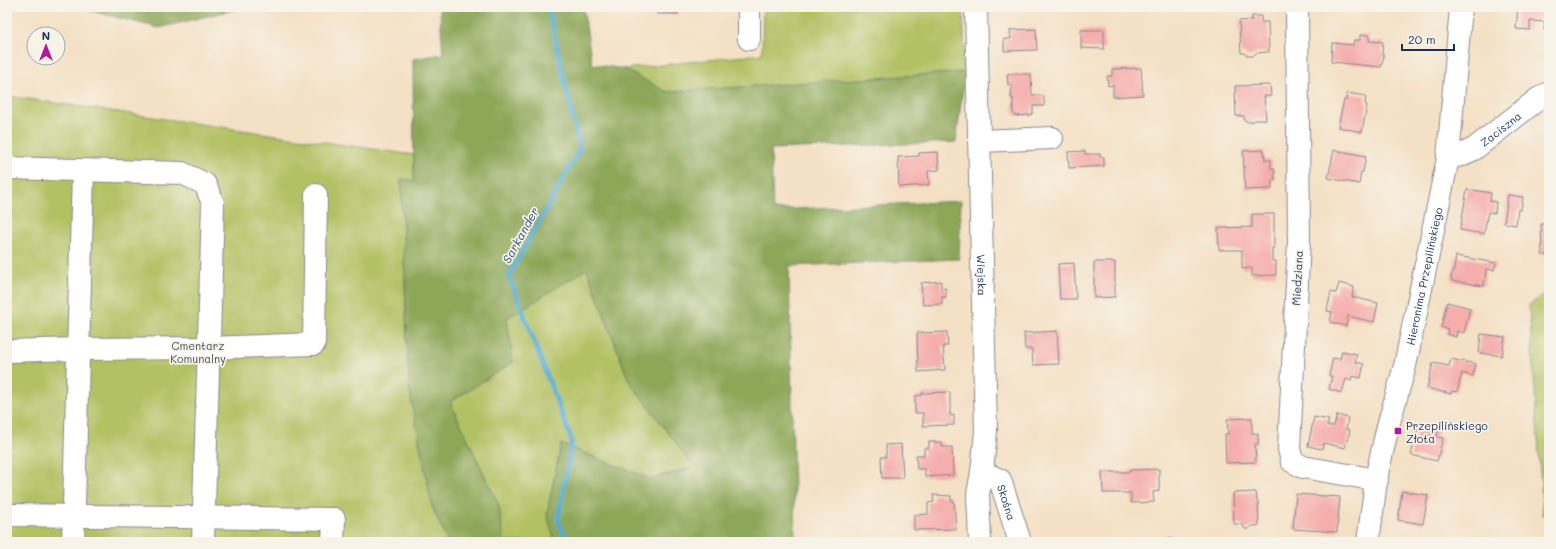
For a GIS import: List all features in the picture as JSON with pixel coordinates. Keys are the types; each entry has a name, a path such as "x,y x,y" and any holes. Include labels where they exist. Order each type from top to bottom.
{"street":[{"path":"749,7 749,39"},
{"name":"Wiejska","path":"976,7 986,430 982,472 978,494 980,542"},
{"name":"Miedziana","path":"1297,7 1299,241 1289,448 1292,461 1303,467 1377,480"},
{"name":"Hieronima Przepilińskiego","path":"1368,542 1377,480 1388,426 1405,366 1448,158 1461,7"},
{"name":"Zaciszna","path":"1448,158 1461,155 1474,149 1538,99 1549,93"},
{"path":"978,141 1052,138"},
{"path":"7,168 182,173 204,184 213,204 203,542"},
{"path":"73,542 75,516 83,170"},
{"path":"7,351 209,348 314,344 316,195"},
{"name":"Skośna","path":"982,472 1000,480 1020,542"},
{"path":"7,515 334,519 333,542"}],"green space":[{"path":"76,7 244,7 159,28"},
{"path":"438,7 583,7 592,64 624,69 667,92 965,72 956,142 771,149 773,210 961,201 959,259 789,266 795,542 555,542 547,514 561,444 651,479 694,467 629,381 587,269 507,318 513,362 450,402 499,506 504,542 448,542 432,506 409,388 401,179 414,181 413,59 443,54 440,11"},
{"path":"763,7 963,7 965,72 667,92 624,69 762,54"},
{"name":"Cmentarz Komunalny","path":"7,96 414,155 414,181 401,179 409,388 432,506 448,542 7,542"},
{"path":"587,269 629,381 694,467 651,479 561,444 547,514 555,542 504,542 499,506 450,402 513,362 507,318"},
{"path":"1549,291 1549,515 1543,515 1529,305"}],"building":[{"path":"657,7 678,7 678,14 657,14"},
{"path":"1518,7 1549,7 1549,31 1544,30 1545,22 1530,21 1530,30 1516,29"},
{"path":"1252,16 1261,16 1261,22 1268,22 1269,52 1256,53 1253,56 1248,56 1241,53 1239,21 1252,20"},
{"path":"1036,29 1037,50 1004,51 1004,39 1011,39 1010,30"},
{"path":"1081,30 1104,30 1104,49 1081,48"},
{"path":"1360,35 1369,35 1369,41 1383,42 1382,53 1384,56 1381,67 1331,62 1332,43 1353,45 1354,40 1360,40"},
{"path":"1141,68 1143,95 1113,97 1113,85 1108,86 1107,76 1112,76 1112,69"},
{"path":"1007,74 1031,74 1032,95 1041,95 1044,97 1044,106 1033,106 1033,112 1031,115 1016,116 1013,113 1013,98 1011,98 1012,85 1008,85"},
{"path":"1270,85 1271,96 1264,96 1266,120 1255,120 1248,122 1244,120 1244,116 1236,116 1235,86"},
{"path":"1347,93 1366,96 1365,104 1367,105 1362,132 1338,127"},
{"path":"1264,150 1265,160 1271,160 1271,169 1274,168 1275,180 1272,180 1272,189 1245,190 1243,151"},
{"path":"1334,150 1366,156 1359,184 1328,178"},
{"path":"1085,151 1085,154 1100,154 1100,157 1104,157 1104,166 1069,168 1068,152"},
{"path":"938,152 939,170 928,171 929,185 899,187 898,157 919,156 919,153"},
{"path":"1467,189 1491,193 1490,201 1496,202 1495,213 1488,212 1484,234 1460,230"},
{"path":"1508,195 1523,197 1521,210 1518,209 1516,225 1504,223"},
{"path":"1252,214 1274,214 1274,248 1272,248 1272,261 1276,261 1276,275 1252,276 1252,268 1242,269 1242,250 1219,250 1218,228 1252,227"},
{"path":"1541,224 1549,224 1549,255 1542,255"},
{"path":"1456,256 1496,263 1494,270 1486,269 1484,286 1452,281 1451,275 1454,270"},
{"path":"1094,262 1115,262 1115,297 1094,298"},
{"path":"1074,263 1076,299 1060,299 1058,264"},
{"path":"941,281 941,289 946,288 946,297 942,297 942,304 923,305 921,283"},
{"path":"1339,283 1354,287 1352,297 1378,303 1374,322 1348,316 1346,326 1330,322 1332,312 1327,311 1331,292 1336,293"},
{"path":"1447,302 1470,308 1464,333 1457,331 1456,337 1447,334 1448,329 1441,327"},
{"path":"1057,331 1059,364 1033,365 1032,349 1025,349 1024,333"},
{"path":"947,332 948,346 943,346 945,370 918,372 917,333"},
{"path":"1481,334 1505,337 1502,356 1479,353"},
{"path":"1342,351 1357,354 1355,362 1364,364 1361,378 1352,376 1351,381 1346,379 1342,393 1329,389 1332,376 1329,376 1333,358 1340,359"},
{"path":"1451,359 1476,364 1473,376 1462,373 1457,392 1452,391 1451,394 1427,388 1433,363 1449,366"},
{"path":"950,392 950,415 954,415 954,425 923,426 923,413 915,413 915,396 922,395 922,393"},
{"path":"1337,415 1348,418 1346,429 1350,430 1345,448 1324,443 1322,449 1308,446 1314,417 1329,420 1327,426 1334,426"},
{"path":"1252,418 1252,433 1258,433 1258,444 1255,444 1256,462 1226,463 1225,434 1228,434 1227,419"},
{"path":"1419,424 1439,429 1437,437 1443,438 1437,461 1411,455"},
{"path":"929,442 942,442 942,447 952,447 953,475 925,477 925,469 917,469 916,455 924,455 924,448 929,448"},
{"path":"901,444 903,478 882,478 881,457 886,457 886,445"},
{"path":"1159,469 1159,491 1153,492 1154,502 1131,503 1131,493 1103,493 1102,472 1130,472 1130,470"},
{"path":"1402,491 1428,495 1423,524 1398,520"},
{"path":"1256,492 1258,501 1259,526 1251,526 1249,529 1245,529 1242,524 1234,524 1233,493"},
{"path":"1296,494 1340,497 1337,532 1293,529"},
{"path":"933,495 951,496 951,501 954,501 956,529 914,530 914,515 928,514 928,503 934,502"},
{"path":"1172,538 1172,542 1141,542 1140,540"}],"waterway":[{"name":"Sarkander","path":"548,7 580,149 509,276 572,441 558,520 567,542"}],"place":[{"name":"Przepilińskiego Złota","path":"1398,431"}]}
